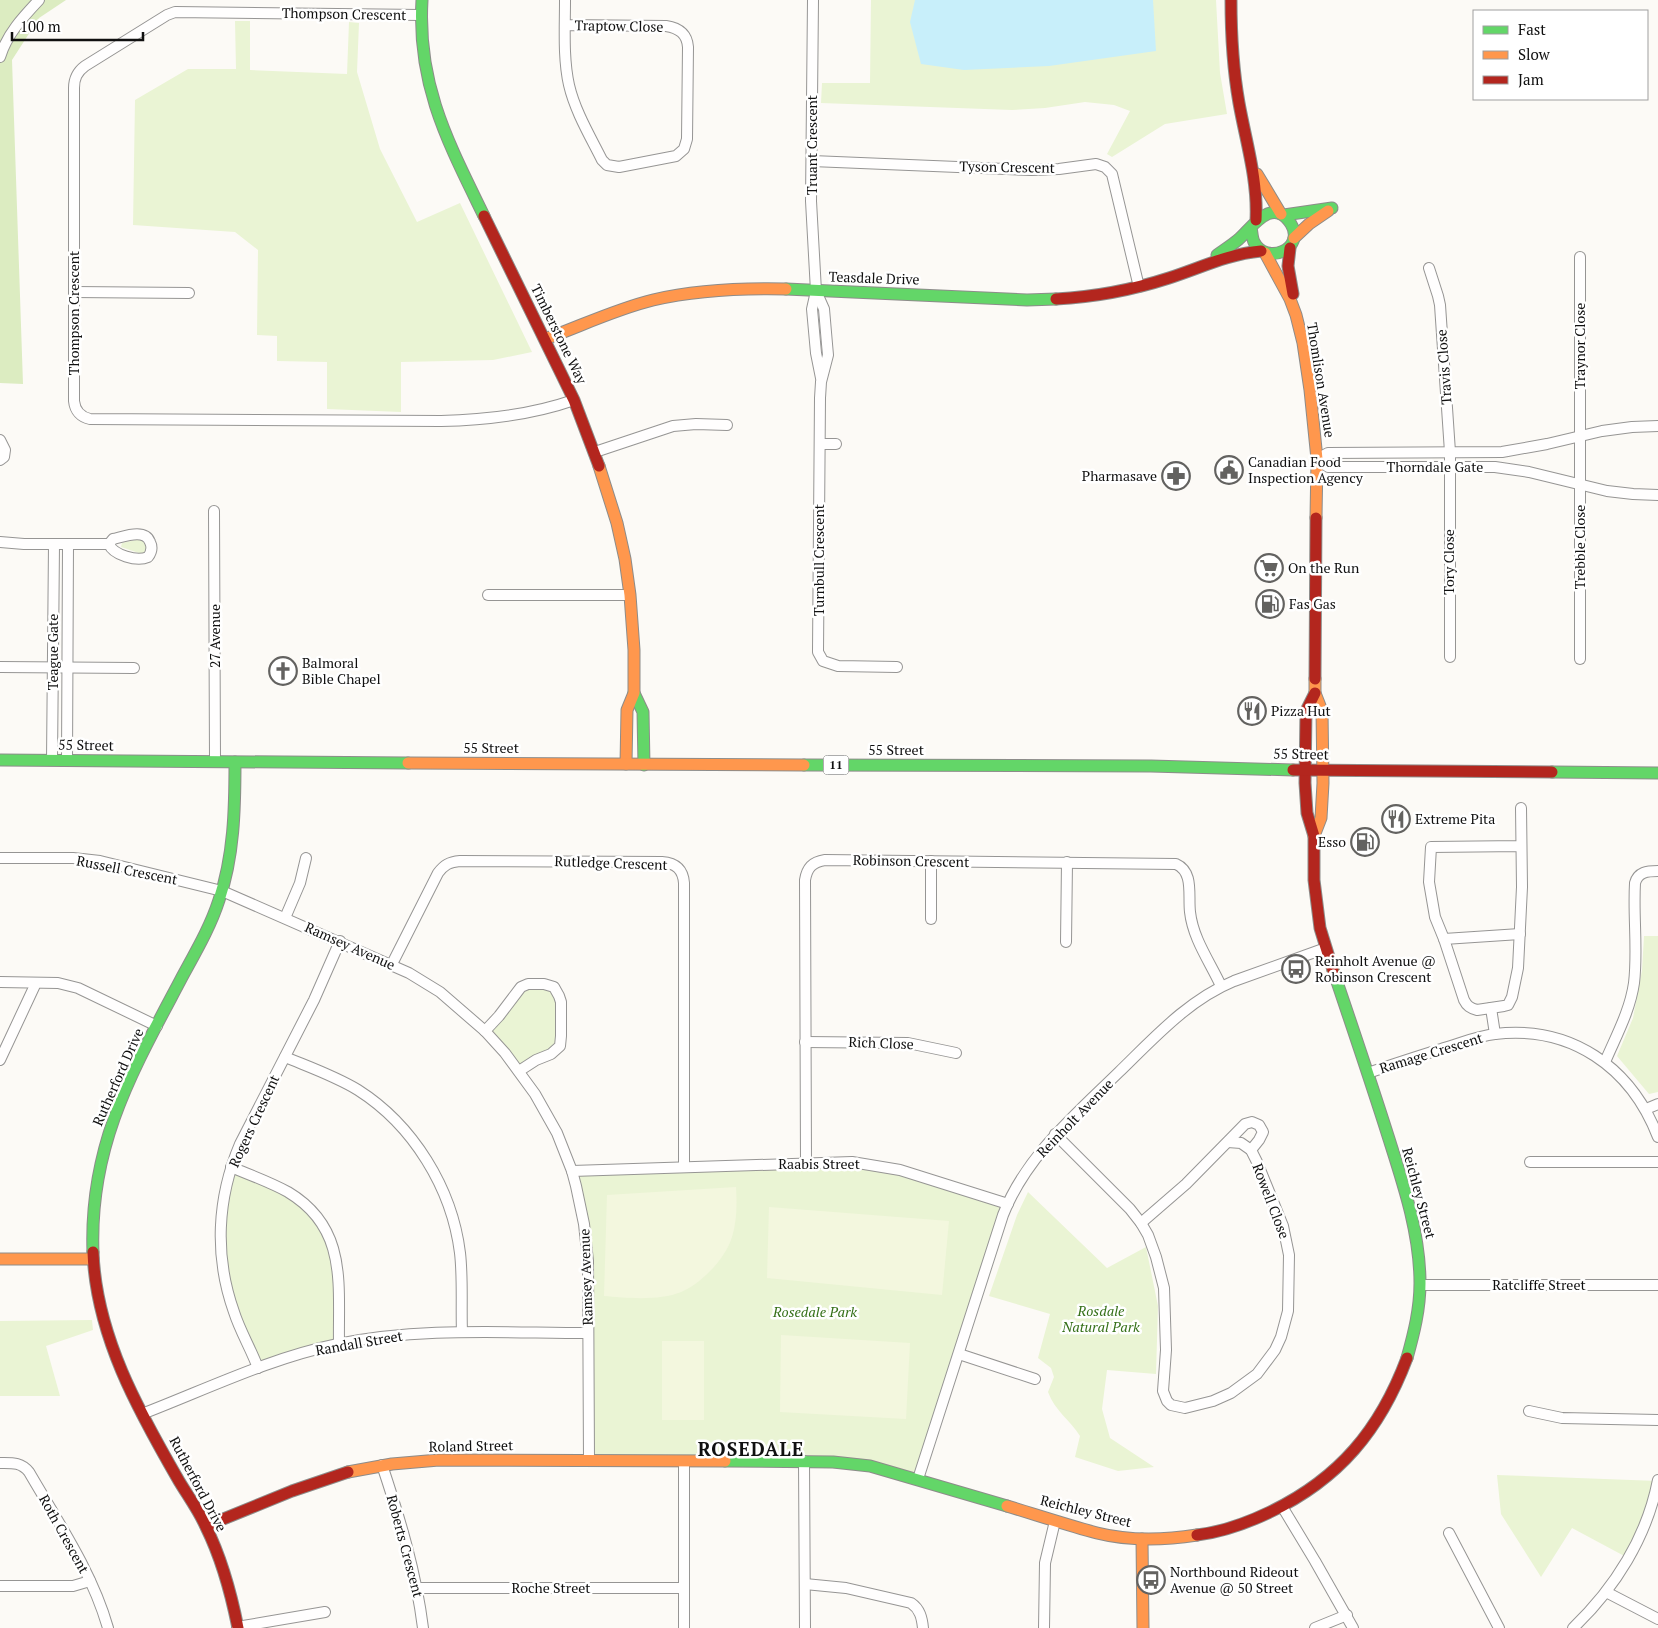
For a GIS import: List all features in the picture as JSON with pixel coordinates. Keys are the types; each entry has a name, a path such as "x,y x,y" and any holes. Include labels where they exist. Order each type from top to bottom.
{"street":[{"path":"0,57 4,45 13,30 40,0"},
{"name":"Timberstone Way","path":"422,0 423,59 430,96 438,118 574,400 595,452 617,523 626,560 634,650 634,693 627,710 626,764"},
{"name":"Traptow Close","path":"565,0 565,25 566,65 571,94 604,163 619,167 676,156 682,152 687,139 688,47 682,32 673,27 666,26 565,25"},
{"name":"Truant Crescent","path":"812,0 812,212 816,290"},
{"path":"1231,0 1238,96 1258,200 1254,224 1255,244 1263,252 1280,254 1309,224 1335,207 1282,215 1265,213 1254,224"},
{"name":"Thompson Crescent","path":"421,15 175,12 167,15 81,69 76,76 74,88 74,406 78,413 90,419 458,421 490,419 538,412 574,400"},
{"name":"Tyson Crescent","path":"812,161 1038,170 1090,164 1101,165 1109,170 1113,180 1139,287"},
{"path":"1252,164 1269,196 1293,228 1292,243"},
{"name":"Teasdale Drive","path":"1204,265 1236,242 1254,224"},
{"name":"Thomlison Avenue","path":"1292,243 1288,266 1295,313 1306,361 1317,459 1315,692 1322,711 1323,770"},
{"name":"Teasdale Drive","path":"546,339 614,312 657,299 712,290 742,288 1050,300 1073,299 1104,295 1139,287 1242,252 1263,252"},
{"name":"Thomlison Avenue","path":"1263,252 1276,270 1295,313"},
{"name":"Traynor Close","path":"1580,257 1580,436"},
{"name":"Travis Close","path":"1429,268 1440,305 1450,452 1449,467"},
{"name":"Turnbull Crescent","path":"816,290 812,309 821,382 818,652 823,660 838,666 898,667"},
{"path":"74,292 189,293"},
{"path":"595,452 673,426 696,424 727,425"},
{"name":"Thorndale Gate","path":"1658,426 1617,428 1514,451 1492,453 1328,453 1317,459 1328,467 1495,467 1514,469 1622,493 1658,494"},
{"name":"Trebble Close","path":"1580,436 1580,659"},
{"path":"0,440 5,450 4,457 0,460"},
{"path":"820,444 836,444"},
{"path":"1514,451 1514,469"},
{"path":"1384,452 1384,467"},
{"name":"Tory Close","path":"1449,467 1450,657"},
{"name":"27 Avenue","path":"214,511 215,762"},
{"path":"0,542 109,544"},
{"name":"Teague Gate","path":"52,760 54,544"},
{"name":"Teague Gate","path":"67,760 68,544"},
{"path":"488,595 630,595"},
{"path":"0,667 134,668"},
{"name":"Thomlison Avenue","path":"1306,770 1306,711 1315,692"},
{"name":"Timberstone Way","path":"634,693 643,712 644,765"},
{"name":"55 Street","path":"0,760 644,765 1151,766 1306,770 1658,773"},
{"name":"Rutherford Drive","path":"235,762 233,838 227,874 205,934 124,1093 106,1140 95,1200 93,1259 98,1295 107,1333 117,1363 142,1414 206,1526 227,1582 238,1628"},
{"name":"Reichley Street","path":"747,1461 804,1461 870,1466 1098,1532 1142,1539 1175,1538 1224,1530 1253,1521 1283,1508 1336,1470 1357,1447 1380,1416 1398,1380 1410,1345 1416,1320 1420,1285 1417,1240 1414,1224 1368,1073 1320,928 1314,880 1314,836 1307,813 1306,770"},
{"name":"Reichley Street","path":"1314,836 1321,818 1323,770"},
{"path":"1522,808 1522,846 1522,887 1520,934 1518,968 1512,997 1508,1004 1477,1010 1466,1004 1435,917 1429,882 1431,846 1522,846"},
{"name":"Russell Crescent","path":"0,858 73,858 100,862 222,891"},
{"path":"285,918 300,883 306,858"},
{"name":"Robinson Crescent","path":"806,1163 805,880 808,868 816,862 824,860 1170,863 1181,866 1188,878 1190,911 1194,932 1221,986"},
{"path":"931,861 931,919"},
{"name":"Rutledge Crescent","path":"392,964 438,873 450,862 662,862 678,867 683,874 684,883 684,1167"},
{"path":"1066,942 1067,862"},
{"path":"1605,1062 1624,1018 1634,984 1635,884 1639,875 1644,872 1658,871"},
{"name":"Ramsey Avenue","path":"222,891 392,964 440,992 485,1031 519,1071 546,1112 560,1140 572,1171 587,1244 588,1460"},
{"path":"1444,939 1520,934"},
{"name":"Rogers Crescent","path":"258,1368 226,1290 222,1268 220,1225 223,1199 231,1167 240,1144 314,1000 340,942"},
{"name":"Reinholt Avenue","path":"918,1479 1008,1204 1024,1175 1055,1134 1172,1021 1195,1002 1221,986 1326,948"},
{"path":"0,982 58,983 78,988 157,1026"},
{"path":"0,1060 36,983"},
{"path":"485,1031 499,1016 520,987 528,984 549,985 557,990 561,1002 560,1046 551,1054 536,1060 519,1071"},
{"path":"1491,1008 1495,1034"},
{"name":"Ramage Crescent","path":"1368,1073 1467,1041 1495,1034 1534,1034 1554,1038 1572,1044 1605,1062 1627,1082 1646,1109 1658,1137"},
{"name":"Rich Close","path":"805,1042 908,1042 956,1053"},
{"path":"285,1056 342,1081 373,1100 401,1127 424,1156 441,1185 450,1208 456,1232 461,1262 462,1332"},
{"path":"1646,1109 1658,1104"},
{"path":"1141,1223 1179,1190 1245,1124 1255,1123 1261,1127 1263,1132 1251,1150"},
{"name":"Rowell Close","path":"1055,1134 1130,1209 1141,1223 1156,1256 1164,1288 1166,1350 1164,1396 1171,1405 1184,1408 1213,1401 1231,1393 1257,1374 1266,1363 1281,1337 1288,1311 1290,1269 1287,1239 1277,1210 1251,1150 1241,1143 1228,1142"},
{"name":"Raabis Street","path":"572,1171 852,1162 885,1167 1008,1204"},
{"path":"1530,1162 1658,1162"},
{"path":"231,1167 292,1195 313,1212 326,1231 335,1252 338,1270 339,1344"},
{"path":"0,1259 93,1259"},
{"name":"Ratcliffe Street","path":"1420,1285 1658,1286"},
{"name":"Randall Street","path":"142,1414 279,1360 339,1344 400,1334 462,1332 588,1333"},
{"path":"959,1354 1035,1379"},
{"path":"1529,1411 1562,1418 1658,1420"},
{"name":"Roland Street","path":"206,1526 316,1482 382,1466 439,1460 747,1461"},
{"path":"684,1461 684,1628"},
{"path":"804,1461 805,1628"},
{"name":"Roth Crescent","path":"0,1463 19,1464 29,1472 90,1581 108,1628"},
{"name":"Roberts Crescent","path":"382,1466 403,1528 418,1588 423,1628"},
{"path":"1573,1628 1606,1592 1638,1540 1658,1481"},
{"path":"1283,1508 1353,1628"},
{"path":"1044,1628 1045,1563 1055,1520"},
{"path":"1449,1533 1499,1628"},
{"path":"1142,1539 1143,1628"},
{"path":"0,1586 73,1586 90,1581"},
{"path":"805,1584 846,1588 911,1603 919,1610 923,1628"},
{"name":"Roche Street","path":"418,1588 684,1588"},
{"path":"1606,1592 1658,1619"},
{"path":"238,1628 325,1612"},
{"path":"1315,1628 1347,1615"}],"green space":[{"path":"0,0 66,0 39,18 12,60 23,384 0,383"},
{"path":"871,0 1216,0 1220,73 1227,114 1165,124 1112,157 1107,154 1130,111 1114,105 1085,102 1045,108 1012,110 821,103 822,83 870,83"},
{"path":"235,21 250,21 250,70 347,74 349,22 359,23 357,72 380,149 417,222 460,203 532,352 493,360 401,362 401,412 327,409 327,362 277,361 277,336 257,335 258,250 235,232 133,225 135,100 188,69 236,69"},
{"path":"140,539 147,544 146,551 142,554 121,547 122,543"},
{"path":"1644,936 1658,936 1658,1092 1649,1094 1617,1056 1633,1018 1642,970"},
{"path":"524,985 557,990 561,1043 519,1071 485,1031"},
{"name":"Rosedale Park","path":"852,1162 1008,1204 918,1479 889,1470 589,1461 587,1244 572,1171"},
{"path":"231,1167 292,1195 331,1241 339,1344 258,1368 239,1324 221,1254"},
{"path":"736,1187 735,1225 729,1245 718,1262 697,1283 681,1292 663,1297 604,1296 607,1195"},
{"name":"Rosdale Natural Park","path":"1028,1192 1107,1268 1146,1247 1158,1306 1156,1374 1107,1370 1102,1409 1110,1438 1154,1467 1118,1471 1075,1457 1080,1436 1051,1399 1048,1392 1054,1377 1051,1368 1038,1358 1050,1314 989,1296 1017,1215"},
{"path":"769,1207 949,1221 942,1295 767,1278"},
{"path":"92,1320 93,1330 46,1346 60,1396 0,1396 0,1321"},
{"path":"781,1335 910,1343 906,1419 780,1412"},
{"path":"662,1341 704,1341 704,1420 662,1420"},
{"path":"1497,1475 1658,1481 1628,1558 1572,1528 1541,1577 1501,1514"}],"water":[{"path":"915,0 1153,0 1156,51 1049,66 964,70 921,64 910,22"}],"traffic: fast":[{"path":"422,0 422,31 430,86 447,138 484,216"},
{"path":"1284,215 1332,208"},
{"path":"1217,255 1239,239 1250,227 1257,221 1270,213 1284,216 1291,224 1294,233 1293,241 1283,251 1267,253 1254,242 1251,227"},
{"path":"786,289 1027,300 1056,299"},
{"path":"634,693 643,712 644,765"},
{"path":"0,760 408,763"},
{"path":"93,1252 94,1213 98,1177 106,1142 131,1077 207,930 224,883 233,832 235,762"},
{"path":"804,765 1151,766 1293,770"},
{"path":"1552,772 1658,773"},
{"path":"1333,970 1395,1157 1414,1228 1419,1265 1420,1293 1416,1321 1407,1358"},
{"path":"725,1461 833,1462 870,1466 1007,1506"}],"traffic: slow":[{"path":"1257,174 1281,214"},
{"path":"1294,238 1309,224 1328,211"},
{"path":"1265,253 1290,299 1303,343 1317,459 1316,518"},
{"path":"545,339 626,308 653,300 719,290 786,289"},
{"path":"599,466 617,523 630,595 634,650 634,693 627,710 626,764"},
{"path":"1314,836 1321,818 1323,783 1322,711 1315,693 1315,679"},
{"path":"408,763 804,765"},
{"path":"0,1259 93,1259"},
{"path":"348,1472 392,1464 439,1460 725,1461"},
{"path":"1007,1506 1109,1536 1147,1539 1197,1535"},
{"path":"1142,1539 1143,1628"}],"traffic: jam":[{"path":"1231,0 1235,77 1251,161 1255,190 1256,220"},
{"path":"484,216 574,400 599,466"},
{"path":"1290,248 1288,266 1293,294"},
{"path":"1056,299 1099,295 1127,289 1169,278 1226,258 1261,251"},
{"path":"1315,679 1316,518"},
{"path":"1315,693 1306,711 1305,783 1307,813 1314,836 1314,880 1320,928 1333,970"},
{"path":"1293,770 1552,772"},
{"path":"93,1252 96,1283 102,1313 122,1371 149,1427 212,1539 225,1576 238,1628"},
{"path":"1197,1535 1216,1532 1253,1520 1270,1512 1295,1499 1337,1468 1370,1430 1384,1408 1407,1358"},
{"path":"206,1526 292,1491 348,1472"}],"place":[{"name":"Canadian Food Inspection Agency","path":"1229,470"},
{"name":"Pharmasave","path":"1176,476"},
{"name":"On the Run","path":"1269,568"},
{"name":"Fas Gas","path":"1270,604"},
{"name":"Balmoral Bible Chapel","path":"283,671"},
{"name":"Pizza Hut","path":"1252,711"},
{"name":"Extreme Pita","path":"1396,819"},
{"name":"Esso","path":"1365,842"},
{"name":"Reinholt Avenue @ Robinson Crescent","path":"1296,969"},
{"name":"Northbound Rideout Avenue @ 50 Street","path":"1151,1580"}],"district":[{"name":"ROSEDALE","path":"751,1449"}]}
